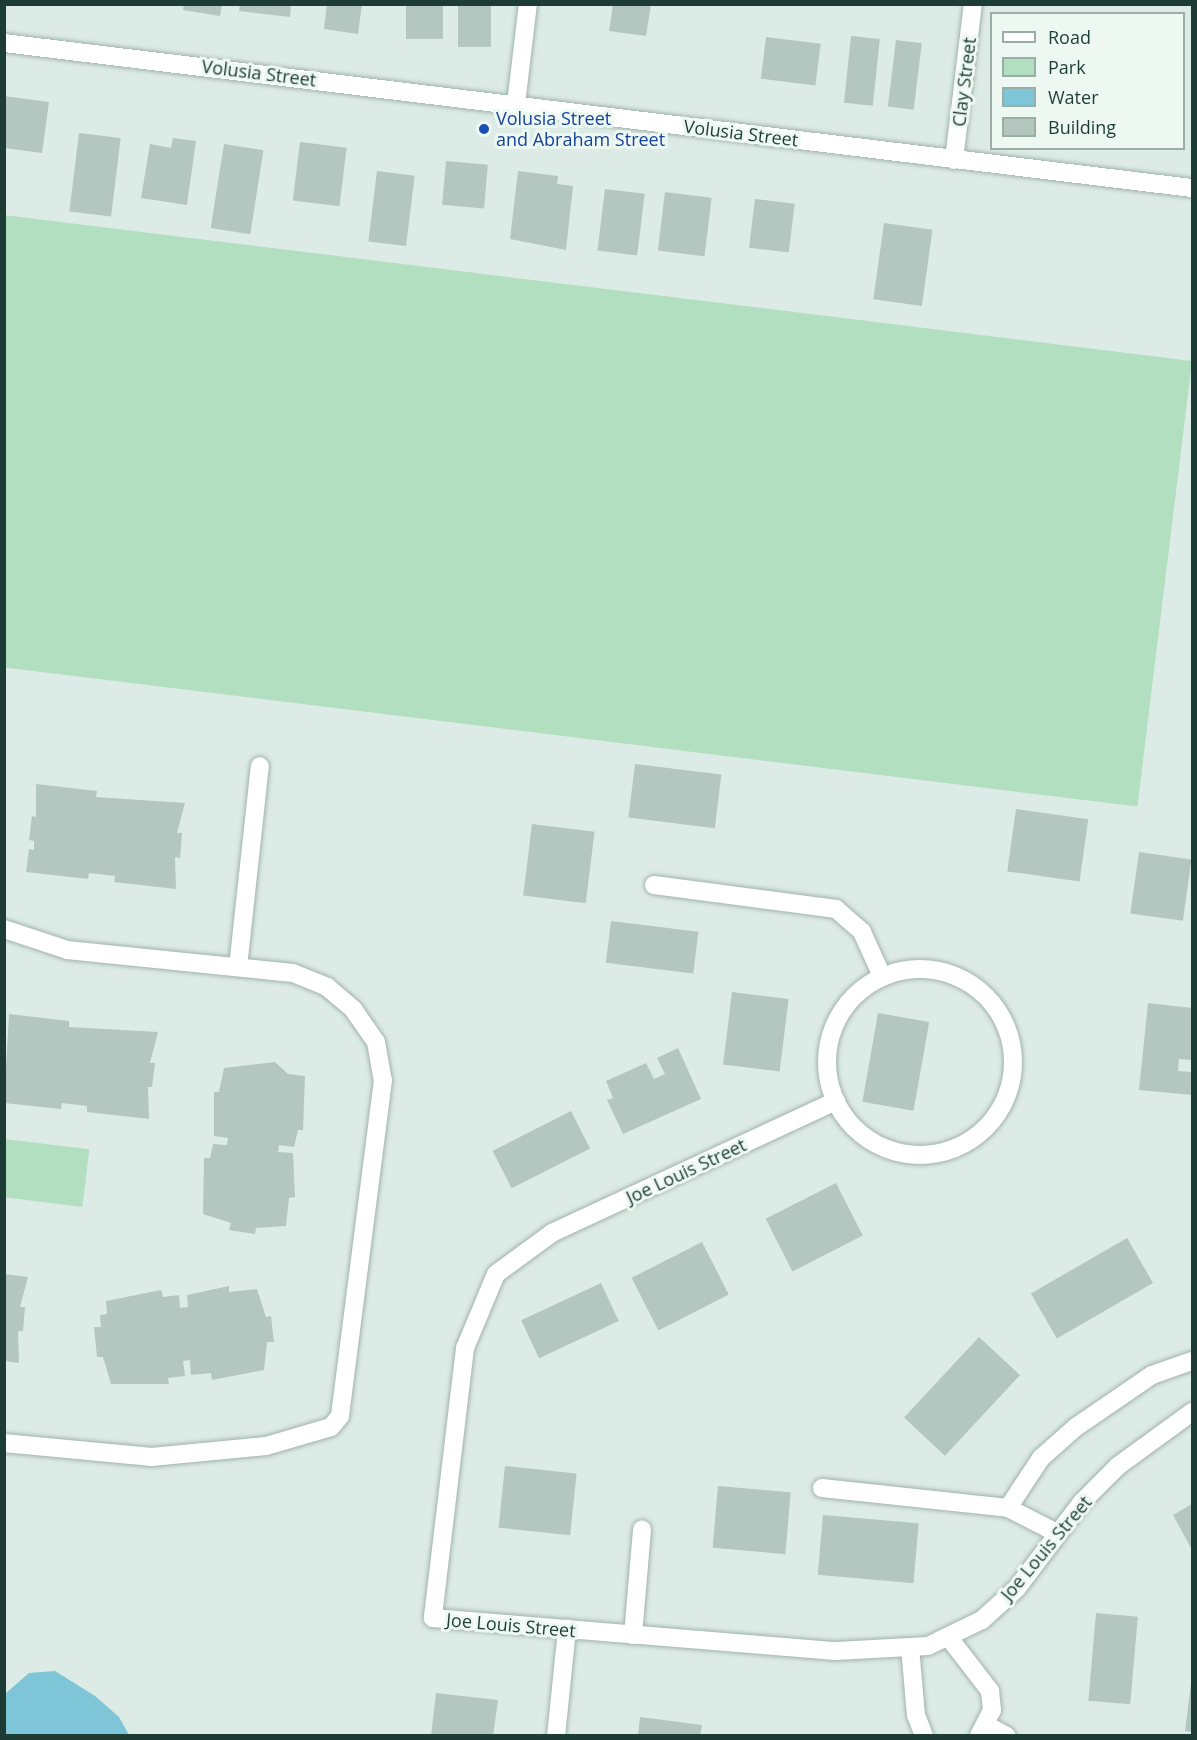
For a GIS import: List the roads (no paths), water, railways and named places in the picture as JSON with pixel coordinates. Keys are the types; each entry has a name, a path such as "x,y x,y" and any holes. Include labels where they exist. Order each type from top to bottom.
{"street":[{"path":"516,104 528,4"},
{"name":"Clay Street","path":"954,160 973,4"},
{"name":"Volusia Street","path":"4,43 1192,188"},
{"path":"238,968 261,766"},
{"path":"654,885 836,909 861,932 882,976"},
{"path":"4,929 67,950 293,973 327,987 353,1009 376,1042 382,1109 340,1416 331,1427 276,1444 152,1457 4,1443"},
{"path":"914,968 946,972 992,1001 1008,1029 1014,1062 1008,1096 991,1124 965,1145 934,1155 895,1153 865,1139 836,1101 825,1053 835,1020 854,993 882,976 914,968"},
{"name":"Joe Louis Street","path":"836,1101 552,1233 516,1256 492,1282 465,1347 433,1618 836,1651 910,1647 950,1639 982,1620 1017,1588 1057,1533 1118,1466 1192,1412"},
{"path":"1008,1508 1041,1458 1076,1427 1152,1375 1192,1361"},
{"path":"822,1488 1008,1508 1057,1533"},
{"path":"633,1635 642,1529"},
{"path":"556,1736 567,1629"},
{"path":"950,1639 990,1691 983,1731 1007,1736"},
{"path":"910,1647 916,1715 924,1736"}],"water":[{"path":"55,1671 95,1696 119,1717 129,1735 5,1735 5,1694 29,1673"}],"place":[{"name":"Volusia Street and Abraham Street","path":"484,129"}]}
